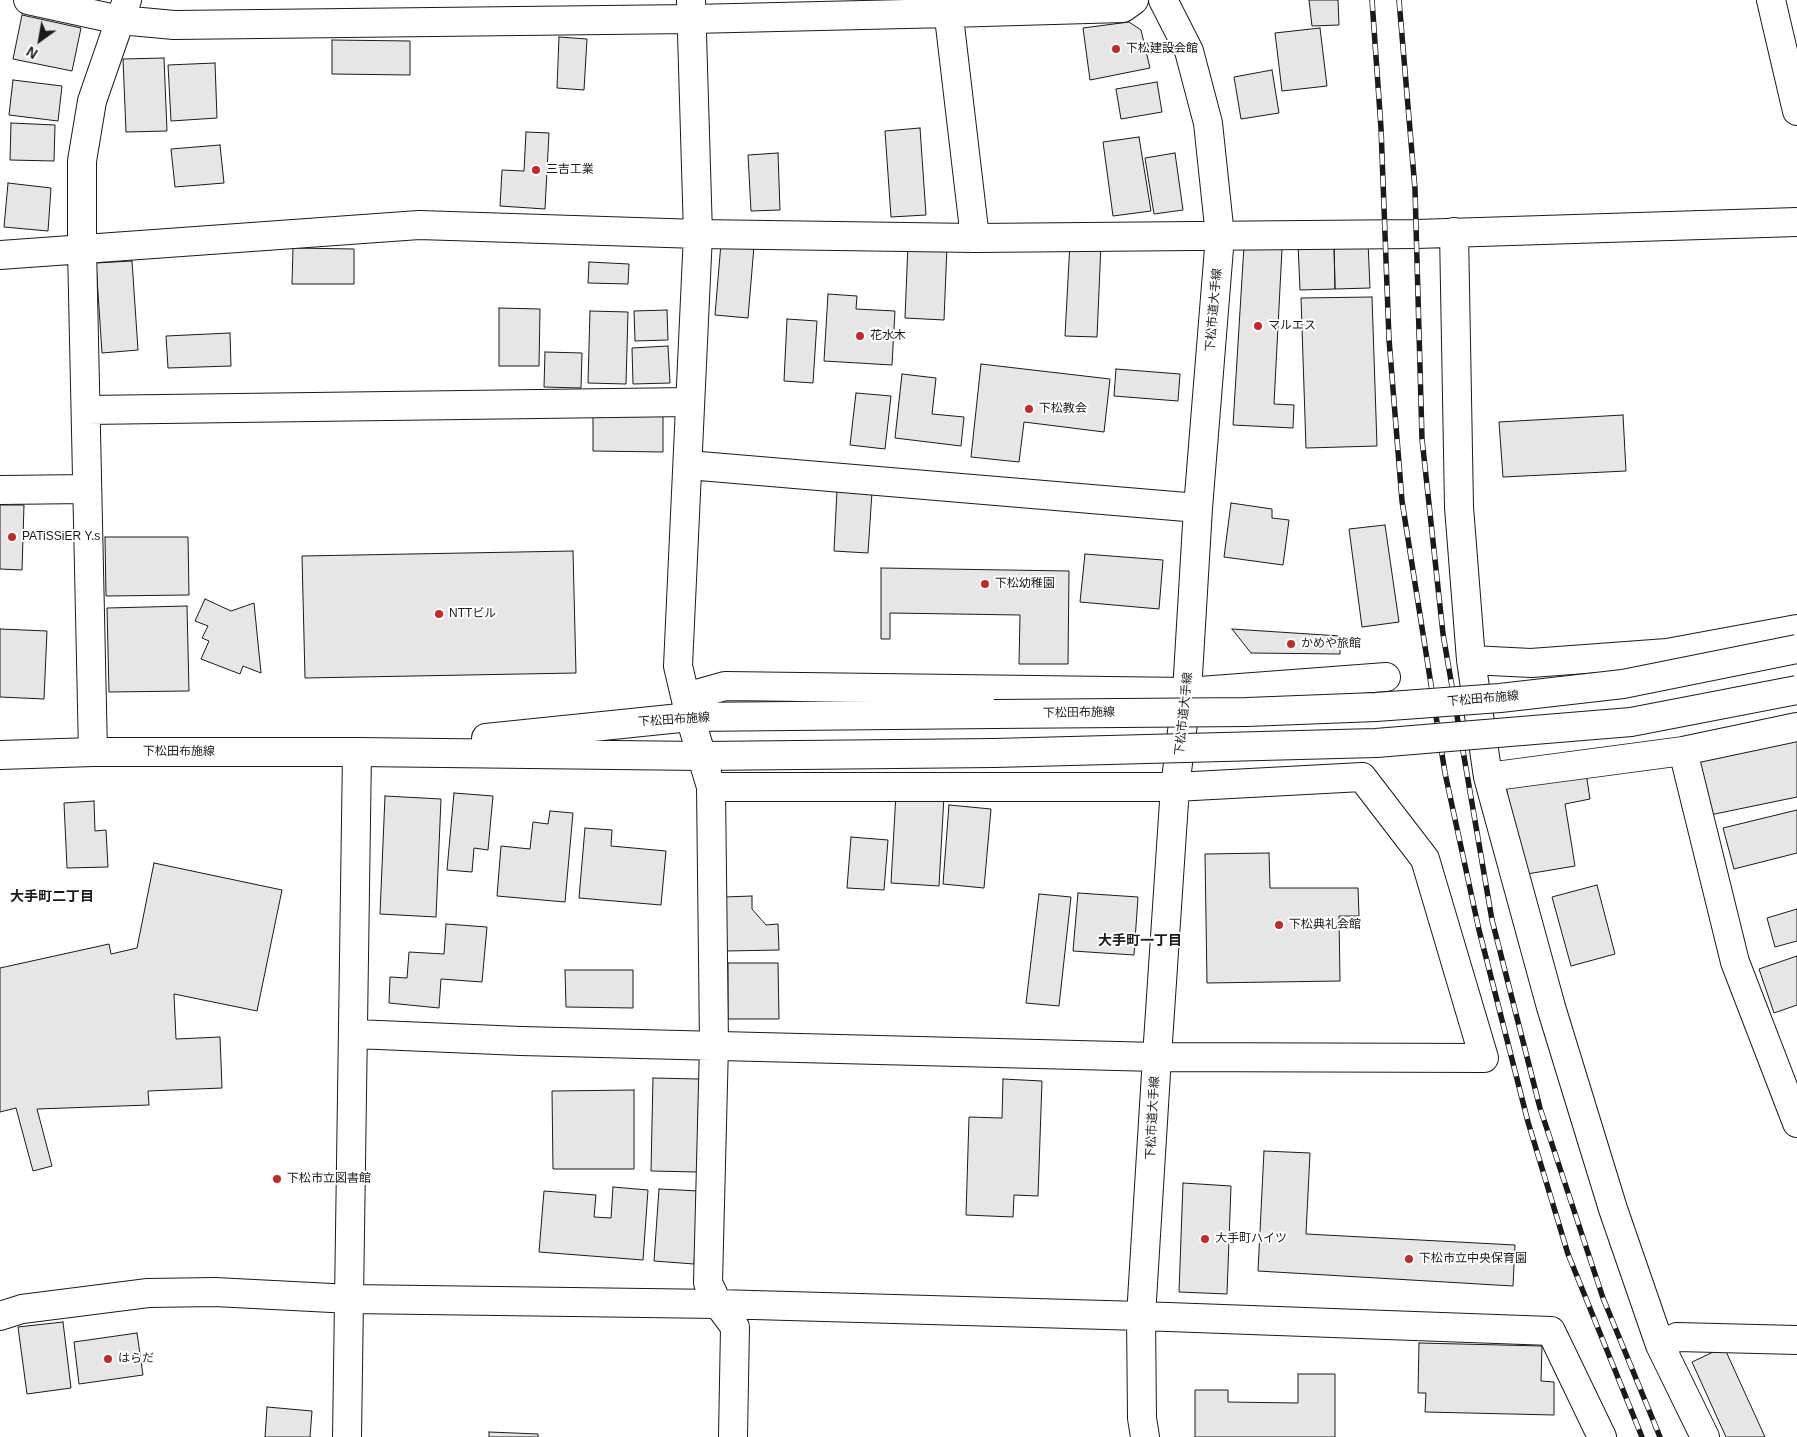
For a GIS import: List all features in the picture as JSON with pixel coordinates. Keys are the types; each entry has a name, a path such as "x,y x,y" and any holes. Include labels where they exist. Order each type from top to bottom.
{"street":[{"path":"28,0 124,10 174,25 348,11 948,7 1123,8 1134,0"},
{"name":"下松市道大手線","path":"1145,1437 1142,1418 1142,1316 1157,1058 1175,787 1187,692 1198,508 1220,236 1208,123 1189,51 1163,0"},
{"path":"1771,0 1797,111"},
{"path":"948,7 975,238"},
{"path":"692,9 698,234 678,666 700,756 711,787 714,1045 708,1283 718,1304 735,1326 733,1437"},
{"path":"93,752 82,248 82,161 92,101 124,10"},
{"path":"0,255 419,225 698,234 975,238 1454,232 1797,222"},
{"path":"1454,232 1460,507 1471,660 1488,776 1565,1053 1613,1209 1660,1345 1705,1437"},
{"path":"87,410 689,402"},
{"path":"688,465 1198,508"},
{"path":"0,490 87,489"},
{"path":"1471,660 1531,663 1667,653 1797,628"},
{"name":"下松田布施線","path":"358,752 688,707 994,714 1247,712 1376,707 1500,698 1623,684 1797,649"},
{"path":"688,707 726,686 1187,692 1386,677"},
{"name":"下松田布施線","path":"0,755 93,752 358,752 700,756 994,753 1376,743 1631,722 1797,690"},
{"path":"1488,776 1683,751 1797,726"},
{"path":"1683,751 1735,962 1797,1123"},
{"path":"347,1437 355,1034 358,752"},
{"path":"355,1034 1157,1058 1484,1058 1425,859 1362,777 1175,787 711,787"},
{"path":"0,1316 22,1308 148,1293 215,1292 350,1299 718,1304 1142,1316 1551,1331 1602,1437"},
{"path":"1660,1345 1677,1337 1797,1340"}],"building":[{"path":"1309,0 1338,0 1339,25 1312,26"},
{"path":"22,15 81,28 72,71 13,59"},
{"name":"下松建設会館","path":"1129,22 1141,30 1150,68 1090,80 1083,28"},
{"path":"1320,28 1327,86 1282,91 1275,33"},
{"path":"559,37 587,39 584,90 557,88"},
{"path":"332,40 410,41 410,75 332,74"},
{"path":"164,58 167,131 126,132 123,59"},
{"path":"215,63 217,118 171,121 168,65"},
{"path":"1272,70 1279,113 1241,119 1234,77"},
{"path":"13,80 62,86 58,121 9,115"},
{"path":"1157,82 1162,112 1121,119 1116,89"},
{"path":"11,123 55,125 54,161 10,160"},
{"path":"920,128 926,215 891,217 885,131"},
{"name":"三吉工業","path":"526,132 549,133 545,209 500,206 502,170 524,171"},
{"path":"1139,137 1151,211 1113,216 1103,142"},
{"path":"220,145 224,183 175,187 171,149"},
{"path":"778,153 780,210 751,211 748,155"},
{"path":"1175,153 1183,210 1154,214 1145,158"},
{"path":"8,183 51,188 48,231 4,227"},
{"path":"1070,242 1101,244 1097,337 1065,336"},
{"path":"1368,242 1370,288 1335,289 1334,243"},
{"path":"721,243 754,246 748,318 715,315"},
{"path":"1334,243 1335,289 1300,290 1298,244"},
{"path":"908,244 947,246 944,320 905,318"},
{"path":"1244,246 1282,249 1274,404 1294,405 1293,428 1233,425"},
{"path":"293,248 354,249 354,284 292,284"},
{"path":"132,261 138,350 102,353 96,263"},
{"path":"589,262 629,264 628,284 588,283"},
{"name":"花水木","path":"828,294 857,296 856,309 895,311 892,365 824,361"},
{"path":"1372,297 1377,446 1306,448 1301,298"},
{"path":"499,308 540,309 539,366 499,366"},
{"path":"667,310 668,340 635,341 634,311"},
{"path":"590,311 628,312 626,384 588,383"},
{"path":"787,319 817,321 813,383 784,381"},
{"path":"230,333 231,366 168,368 166,336"},
{"path":"668,346 670,383 633,384 632,348"},
{"path":"545,352 582,353 581,388 544,387"},
{"path":"981,364 1110,379 1104,432 1024,422 1019,462 971,457"},
{"path":"1116,369 1180,374 1178,401 1114,396"},
{"path":"902,374 936,378 932,414 964,417 961,446 895,438"},
{"path":"856,393 891,396 885,449 850,445"},
{"path":"593,414 663,415 663,452 593,451"},
{"path":"1623,415 1626,471 1503,477 1499,422"},
{"path":"837,490 872,492 868,553 834,551"},
{"path":"1231,503 1272,509 1272,518 1289,520 1283,565 1224,557"},
{"name":"PATiSSiER Y.s","path":"0,505 24,505 22,570 0,569"},
{"path":"1385,525 1399,622 1362,627 1349,529"},
{"path":"105,537 188,537 189,595 106,596"},
{"name":"NTTビル","path":"573,551 576,673 305,678 302,556"},
{"path":"1085,554 1163,560 1159,609 1080,602"},
{"path":"881,568 1069,571 1068,664 1019,664 1020,615 890,613 890,639 881,639"},
{"path":"205,599 231,611 254,603 261,673 243,666 240,674 201,659 209,641 202,638 208,626 195,621"},
{"path":"187,606 189,691 109,692 107,608"},
{"path":"0,629 47,631 44,699 0,697"},
{"path":"1232,629 1340,636 1340,654 1251,653"},
{"path":"1797,736 1797,797 1710,815 1698,756"},
{"path":"1586,773 1590,799 1565,804 1575,866 1521,875 1506,786"},
{"path":"454,793 493,796 488,850 474,848 472,872 447,870"},
{"path":"896,793 944,796 939,886 891,883"},
{"path":"385,796 441,799 436,917 380,914"},
{"path":"94,801 95,831 106,830 108,867 67,868 64,803"},
{"path":"949,805 991,809 984,888 943,884"},
{"path":"1797,810 1797,853 1734,869 1723,828"},
{"path":"550,811 573,813 565,902 497,896 501,846 530,849 533,822 548,824"},
{"path":"585,828 612,830 611,846 666,851 661,905 579,898"},
{"path":"851,837 888,840 884,890 847,888"},
{"path":"1269,853 1270,888 1358,888 1359,916 1339,916 1340,981 1207,983 1205,854"},
{"path":"154,863 282,890 257,1011 174,994 176,1039 220,1037 222,1088 148,1091 149,1105 37,1109 52,1166 33,1171 16,1108 0,1112 0,968 109,944 111,954 137,948"},
{"path":"1597,885 1615,954 1571,966 1552,897"},
{"path":"1078,893 1138,897 1134,955 1073,951"},
{"path":"1039,894 1071,897 1059,1006 1026,1003"},
{"path":"752,896 752,909 766,925 778,924 779,950 726,951 724,897"},
{"path":"1797,909 1797,941 1775,947 1767,918"},
{"path":"446,924 487,927 482,982 441,979 439,1008 389,1003 390,977 407,978 409,952 444,954"},
{"path":"1797,956 1797,1005 1774,1013 1759,969"},
{"path":"728,963 778,963 779,1019 728,1019"},
{"path":"565,970 633,970 633,1008 566,1007"},
{"path":"653,1078 699,1079 697,1172 651,1171"},
{"path":"1003,1079 1042,1081 1038,1196 1014,1195 1013,1217 966,1215 969,1117 1002,1118"},
{"path":"634,1090 634,1169 553,1169 552,1091"},
{"path":"1264,1151 1310,1153 1306,1234 1515,1245 1513,1286 1258,1271"},
{"name":"大手町ハイツ","path":"1183,1183 1231,1186 1227,1294 1179,1292"},
{"path":"613,1187 648,1190 643,1260 539,1252 544,1191 596,1195 594,1217 611,1218"},
{"path":"659,1189 699,1191 694,1264 654,1261"},
{"path":"63,1322 71,1388 27,1394 18,1327"},
{"name":"はらだ","path":"137,1333 143,1375 79,1384 74,1342"},
{"path":"1419,1343 1542,1346 1541,1381 1554,1382 1554,1415 1425,1412 1426,1393 1418,1393"},
{"path":"1724,1347 1765,1437 1726,1437 1692,1362"},
{"path":"1298,1374 1335,1374 1335,1437 1195,1437 1195,1390 1228,1390 1228,1402 1298,1403"},
{"path":"267,1407 312,1411 310,1437 265,1437"},
{"path":"489,1432 538,1434 538,1437 489,1437"}],"railway":[{"path":"1372,0 1381,128 1389,339 1402,501 1445,773 1479,930 1528,1122 1568,1254 1642,1437"},
{"path":"1399,0 1415,189 1422,439 1443,634 1492,920 1540,1108 1603,1298 1660,1437"}],"place":[{"name":"下松建設会館","path":"1116,49"},
{"name":"三吉工業","path":"536,170"},
{"name":"マルエス","path":"1258,326"},
{"name":"花水木","path":"860,336"},
{"name":"下松教会","path":"1029,409"},
{"name":"PATiSSiER Y.s","path":"12,537"},
{"name":"下松幼稚園","path":"985,584"},
{"name":"NTTビル","path":"439,614"},
{"name":"かめや旅館","path":"1291,644"},
{"name":"下松典礼会館","path":"1279,925"},
{"name":"下松市立図書館","path":"277,1179"},
{"name":"大手町ハイツ","path":"1205,1239"},
{"name":"下松市立中央保育園","path":"1409,1259"},
{"name":"はらだ","path":"108,1359"}],"district":[{"name":"大手町二丁目","path":"52,897"},
{"name":"大手町一丁目","path":"1140,941"}]}
